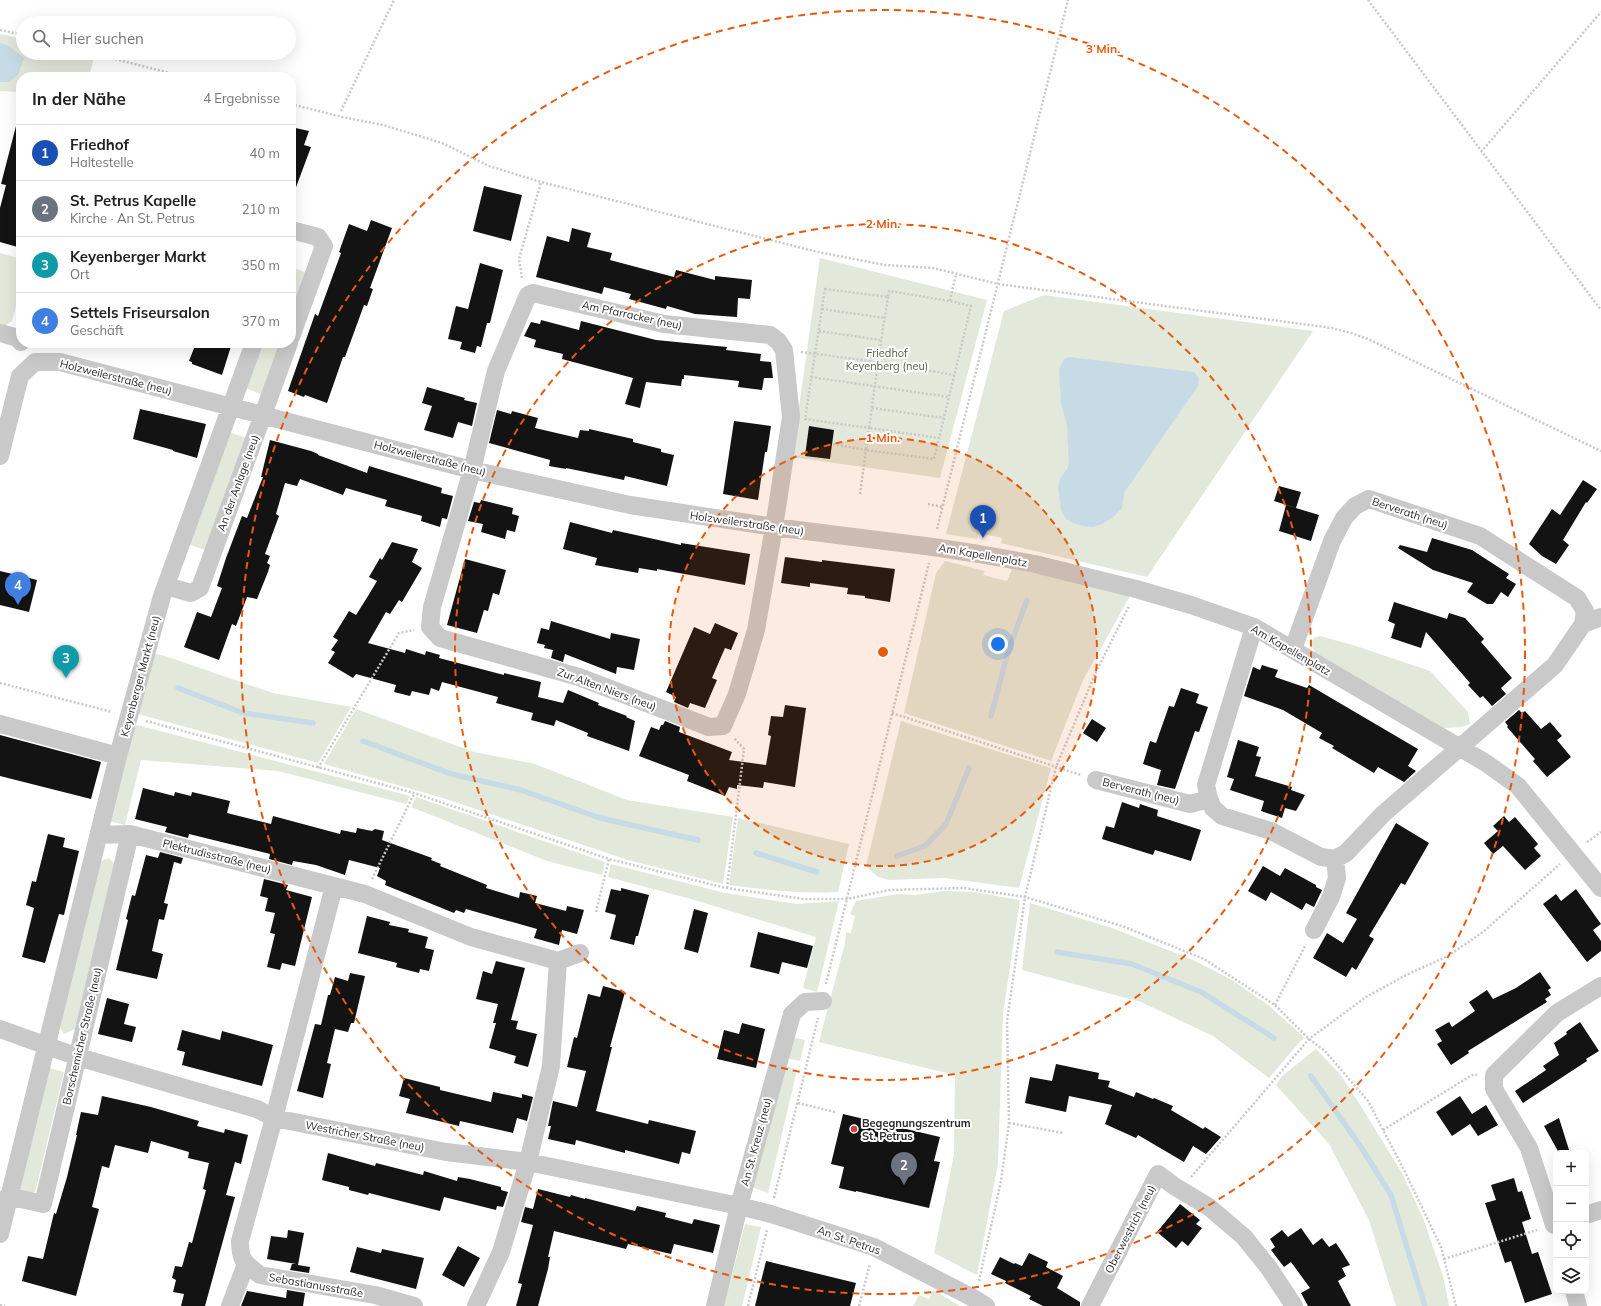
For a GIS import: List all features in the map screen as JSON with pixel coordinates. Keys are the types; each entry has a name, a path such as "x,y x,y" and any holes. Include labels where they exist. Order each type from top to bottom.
{"street":[{"path":"296,234 318,237 324,246 296,324"},
{"name":"Am Pfarracker (neu)","path":"472,470 496,371 530,294 533,293 664,324 770,335 778,341 784,350"},
{"path":"0,333 16,336"},
{"path":"0,456 20,376 35,362 27,348"},
{"path":"164,591 252,348"},
{"name":"An der Anlage (neu)","path":"164,591 190,593 200,588 287,348"},
{"path":"723,726 737,694 756,630 774,528 791,417 784,350"},
{"name":"Holzweilerstraße (neu)","path":"35,362 60,362 472,470 630,505 774,528 933,547"},
{"path":"430,626 432,607 472,470"},
{"name":"Berverath (neu)","path":"1293,649 1332,541 1344,518 1355,506 1369,499 1480,536 1577,598 1585,611 1583,624"},
{"name":"Am Kapellenplatz","path":"933,547 1035,564 1136,589 1191,605 1254,627 1382,703 1486,762 1518,786 1601,888"},
{"name":"Keyenberger Markt (neu)","path":"99,835 118,756 164,591"},
{"path":"1254,627 1206,785 1209,799 1213,808 1222,816 1271,831 1321,857 1335,859 1346,853 1383,814 1555,665 1583,624 1601,617"},
{"name":"Zur Alten Niers (neu)","path":"430,626 440,638 579,676 709,727 723,726"},
{"path":"0,724 118,756"},
{"name":"Berverath (neu)","path":"1096,780 1190,804 1209,799"},
{"name":"Plektrudisstraße (neu)","path":"99,835 130,834 365,894 471,938 558,961"},
{"name":"Borschemicher Straße (neu)","path":"8,1196 43,1204 130,834"},
{"path":"0,1234 8,1196 99,835"},
{"path":"1314,930 1331,897 1337,878 1335,859"},
{"path":"230,1306 246,1264 240,1254 240,1241 274,1118 334,886"},
{"path":"476,1306 502,1252 528,1162 551,1066 558,961 580,953"},
{"path":"1553,1222 1529,1148 1494,1089 1494,1075 1556,1013 1601,986"},
{"name":"An St. Kreuz (neu)","path":"716,1306 739,1206 792,1014 805,1002 823,1001"},
{"name":"Westricher Straße (neu)","path":"0,1029 46,1047 78,1057 257,1109 274,1118 446,1152 528,1162 739,1206"},
{"name":"Oberwestrich (neu)","path":"1090,1306 1158,1174 1180,1190 1209,1207 1244,1237 1269,1268 1294,1306"},
{"name":"An St. Petrus","path":"739,1206 770,1214 874,1247 981,1302"},
{"path":"1589,1214 1601,1210"},
{"name":"Sebastianusstraße","path":"246,1264 260,1275 375,1295 414,1306"},
{"path":"1575,1294 1578,1306"}],"path":[{"path":"341,111 394,0"},
{"path":"748,1306 892,713 1068,0"},
{"path":"1368,0 1601,310"},
{"path":"1481,152 1601,12"},
{"path":"0,30 16,33"},
{"path":"119,60 166,72"},
{"path":"296,105 342,118 382,125 434,141 489,166 541,182 818,252 885,265 933,268 998,284 1332,328 1351,333 1368,339 1601,451"},
{"path":"519,259 541,182"},
{"path":"950,301 956,274"},
{"path":"888,298 825,289 805,419 940,438"},
{"path":"833,444 934,459 971,306 889,291 879,354"},
{"path":"822,309 885,318"},
{"path":"818,330 881,340"},
{"path":"784,350 870,361"},
{"path":"870,361 875,355 879,354"},
{"path":"877,370 885,367 886,363 886,359 879,354"},
{"path":"870,361 873,369 877,370"},
{"path":"886,363 954,374"},
{"path":"860,494 877,370"},
{"path":"811,377 949,397"},
{"path":"872,408 944,418"},
{"path":"928,504 943,507"},
{"path":"981,1302 1002,1181 1009,1123 1007,1021 1024,897 1056,767 1096,672 1136,589"},
{"path":"318,768 399,633 430,626"},
{"path":"0,682 414,794 609,859 726,888 804,899 847,899 889,890 964,888 1024,897 1122,926 1204,960 1275,1005 1309,1039 1325,1050 1368,1101 1438,1240 1456,1306"},
{"path":"892,713 1096,780"},
{"path":"723,726 744,749 726,888"},
{"path":"365,894 414,794"},
{"path":"1180,1190 1309,1039 1366,997 1408,974 1448,956 1483,932 1572,853 1601,832"},
{"path":"596,912 609,859"},
{"path":"1275,1005 1314,930"},
{"path":"1383,1130 1472,1075 1494,1075"},
{"path":"798,1104 835,1112"},
{"path":"1009,1123 1062,1133"},
{"path":"1444,1259 1553,1228"},
{"path":"859,1306 874,1247"},
{"path":"0,1305 5,1306"}],"green space":[{"path":"0,34 16,37 16,60 93,60 90,72 16,72 16,92 0,91"},
{"path":"0,253 16,258 16,306 12,321 2,328 0,327"},
{"name":"Friedhof Keyenberg (neu)","path":"820,258 987,300 940,478 792,457"},
{"path":"296,269 308,273 296,305"},
{"path":"1044,295 1313,331 1147,577 1001,543 1002,538 979,533 977,539 946,534 1004,311"},
{"path":"258,348 280,348 263,395 243,387"},
{"path":"229,432 249,439 208,551 188,544"},
{"path":"945,561 985,571 983,575 1007,581 1012,569 1054,577 1130,596 1083,680 1051,761 904,713 936,573"},
{"path":"1320,636 1356,646 1430,671 1468,712 1470,724 1461,727 1444,728 1316,654 1310,643 1314,638"},
{"path":"152,653 165,656 273,693 351,707 318,763 138,714"},
{"path":"356,709 474,752 535,764 627,800 733,817 723,884 628,860 443,798 324,764"},
{"path":"901,721 1051,768 1019,888 944,878 889,880 878,877 866,866"},
{"path":"133,724 410,796 406,804 278,771 141,760 125,825 109,821"},
{"path":"416,797 605,862 602,875 547,861 411,807"},
{"path":"738,818 849,844 838,892 797,892 729,885"},
{"path":"109,858 115,864 81,1016 75,1029 64,1034 58,1024 101,861"},
{"path":"611,864 725,893 797,904 839,901 817,992 803,988 816,937 691,899 608,877"},
{"path":"944,891 974,892 1020,900 1003,1014 998,1163 977,1275 934,1253 954,1155 955,1075 819,1042 845,943 846,932 851,933 855,916 850,914 856,901 898,894 915,895"},
{"path":"1030,903 1112,928 1193,960 1232,980 1268,1005 1304,1037 1269,1078 1213,1036 1141,1002 1022,970"},
{"path":"791,1037 805,1040 800,1061 786,1058"},
{"path":"1316,1049 1340,1074 1402,1173 1423,1218 1443,1276 1449,1306 1396,1306 1369,1220 1329,1144 1276,1085 1282,1076"},
{"path":"788,1067 797,1070 768,1193 752,1187 783,1070"},
{"path":"49,1068 64,1072 35,1192 21,1191 20,1188"},
{"path":"745,1224 761,1227 742,1306 724,1306"},
{"path":"933,1290 960,1306 913,1306 919,1295 929,1299"}],"water":[{"path":"0,43 7,45 16,52 16,60 23,60 19,72 16,72 16,77 9,82 0,82"},
{"path":"1069,357 1194,372 1199,378 1198,386 1124,493 1122,508 1113,517 1102,524 1093,527 1073,523 1066,519 1061,509 1058,487 1060,479 1069,466 1067,425 1061,404 1059,370 1064,359"}],"building":[{"path":"16,126 16,247 0,242 0,208 6,185 1,184"},
{"path":"296,128 309,131 304,145 311,147 296,187"},
{"path":"484,186 522,195 511,241 473,231"},
{"path":"371,220 392,228 370,288 373,289 367,306 364,305 345,357 343,357 327,403 288,391 315,314 318,316 341,253 339,252 349,224 367,231"},
{"path":"572,228 591,233 587,247 612,253 610,260 674,277 676,270 715,280 715,276 752,280 750,299 738,298 737,317 695,314 667,306 666,309 629,299 631,294 604,287 602,294 536,277 547,236 569,242"},
{"path":"480,263 503,270 490,323 487,323 481,347 477,346 475,353 460,349 462,342 448,339 456,306 468,309"},
{"path":"541,320 579,330 581,321 656,340 727,347 726,350 761,354 760,361 771,362 773,378 764,378 762,390 738,387 739,381 684,375 681,386 646,382 640,408 625,404 633,378 562,359 563,354 534,347 536,340 524,336 531,322 540,324"},
{"path":"194,348 230,348 222,375 192,364 192,362 189,361"},
{"path":"427,387 477,403 472,426 458,422 453,438 424,430 432,406 422,403"},
{"path":"140,409 206,424 197,458 133,439"},
{"path":"497,410 511,414 512,411 538,418 535,428 578,438 580,430 589,431 589,429 633,439 633,442 661,449 661,452 674,455 667,486 625,476 624,480 549,466 550,460 489,443"},
{"path":"734,421 771,426 767,452 765,452 758,500 723,494"},
{"path":"809,426 834,430 830,459 805,456"},
{"path":"270,440 311,451 367,473 369,466 442,488 441,493 453,496 447,519 442,518 440,527 421,521 422,516 385,506 387,500 346,488 343,495 300,479 297,486 285,483 276,514 279,516 265,554 270,556 267,563 270,565 268,572 257,599 247,597 236,626 232,624 219,660 184,647 197,612 211,617 222,588 217,586 226,558 242,516 247,518 263,477 261,477"},
{"path":"1583,480 1597,489 1587,503 1586,502 1563,540 1569,545 1556,564 1542,556 1529,544 1552,509 1560,515"},
{"path":"1279,486 1301,492 1296,508 1274,501"},
{"path":"481,500 513,508 512,514 519,516 515,532 507,530 505,539 481,532 483,524 468,521 474,502 480,503"},
{"path":"1286,505 1319,515 1311,541 1279,531"},
{"path":"570,522 612,533 613,530 681,545 681,543 750,554 745,585 657,569 657,571 639,568 638,573 595,565 597,558 563,549"},
{"path":"1432,538 1472,550 1509,574 1506,578 1516,584 1508,597 1501,592 1493,604 1487,604 1467,592 1473,583 1433,570 1398,548 1400,545 1427,552"},
{"path":"392,542 418,549 412,562 422,568 402,602 399,600 390,614 386,612 368,643 405,653 406,649 425,655 426,651 440,655 439,658 504,675 504,673 541,682 538,697 563,703 568,690 599,703 598,705 627,716 626,717 635,721 629,751 587,736 588,733 556,720 554,726 531,720 533,713 496,703 498,697 442,682 439,691 431,688 429,695 412,691 410,696 394,692 396,685 356,674 353,678 328,663 335,652 331,650 338,640 333,637 349,611 356,615 368,596 377,581 369,577 380,558 382,560"},
{"path":"785,557 895,569 890,602 865,598 865,596 847,594 848,588 810,583 810,587 781,583"},
{"path":"465,559 506,570 499,595 493,593 488,611 484,610 477,633 447,625"},
{"path":"0,571 37,580 29,612 0,605"},
{"path":"1394,602 1447,619 1449,613 1465,618 1484,639 1481,642 1512,678 1501,688 1506,694 1492,706 1483,696 1480,698 1468,685 1470,683 1426,632 1421,648 1391,638 1395,624 1388,621"},
{"path":"551,621 610,639 611,633 640,639 634,670 617,667 616,674 565,654 563,662 551,658 553,650 544,648 545,645 537,643 541,628 549,630"},
{"path":"715,623 738,633 731,650 725,648 712,678 717,680 705,708 690,703 688,708 674,702 676,697 666,692 694,627 710,634"},
{"path":"1262,665 1278,670 1275,677 1307,688 1309,685 1418,749 1408,766 1416,771 1404,782 1378,767 1374,773 1332,748 1334,746 1319,738 1322,733 1283,710 1244,696 1253,667 1260,670"},
{"path":"1181,688 1199,694 1196,703 1208,707 1199,732 1195,731 1175,789 1157,785 1161,770 1143,764 1150,741 1156,743 1169,706 1174,707"},
{"path":"785,705 806,708 795,787 764,782 763,788 737,785 737,789 729,787 725,796 687,781 689,775 639,756 651,727 659,730 665,721 680,727 679,732 732,752 729,760 766,765 771,736 768,735 771,716 783,717"},
{"path":"1519,710 1522,713 1525,711 1541,729 1550,722 1562,736 1557,740 1571,757 1547,777 1533,761 1535,759 1507,727 1508,726 1505,722"},
{"path":"1092,719 1106,728 1097,742 1083,733"},
{"path":"0,735 101,762 91,799 0,776"},
{"path":"1238,740 1259,747 1256,756 1261,757 1255,776 1292,787 1291,790 1305,795 1296,811 1285,808 1282,818 1261,811 1264,801 1230,790 1234,779 1227,777"},
{"path":"143,788 174,796 175,792 191,796 192,792 230,801 227,813 271,824 273,816 340,834 341,830 356,833 357,828 372,831 375,829 384,831 382,840 432,858 431,860 441,864 440,866 487,885 486,888 519,898 520,892 537,896 535,903 566,911 567,906 584,910 577,934 562,930 559,945 534,938 537,929 466,909 464,913 456,910 454,913 385,885 386,881 377,876 380,868 349,860 345,875 316,865 293,861 292,865 269,859 270,854 189,834 188,838 165,832 167,827 135,819"},
{"path":"1122,802 1139,808 1140,804 1158,810 1157,816 1201,830 1191,861 1155,850 1153,855 1102,839 1106,826 1114,828"},
{"path":"1504,816 1509,822 1515,817 1538,844 1534,848 1541,856 1525,870 1503,846 1493,854 1484,843 1498,831 1493,826"},
{"path":"1396,823 1429,843 1405,885 1401,883 1369,936 1374,939 1356,970 1352,967 1346,977 1313,958 1327,933 1343,943 1357,919 1346,913"},
{"path":"48,834 65,838 63,847 79,851 64,915 59,914 45,963 22,957 34,908 26,905 32,881 36,882"},
{"path":"160,852 183,858 181,864 174,862 164,903 168,904 164,920 159,919 152,951 163,954 157,979 116,970 128,920 126,919 132,895 135,896 146,855 158,858"},
{"path":"1263,866 1280,876 1285,868 1316,885 1316,887 1322,890 1314,907 1306,903 1302,910 1271,892 1266,901 1248,891"},
{"path":"264,879 288,885 286,890 312,897 295,966 282,963 280,970 267,967 275,934 270,933 275,913 265,911 268,898 260,896"},
{"path":"621,888 649,895 638,936 636,936 634,945 610,939 616,915 605,912 611,889 621,891"},
{"path":"1576,889 1601,924 1593,930 1601,941 1601,951 1587,962 1543,904 1556,894 1561,901"},
{"path":"694,909 708,913 698,953 684,949"},
{"path":"367,916 390,922 389,925 409,929 408,932 428,937 425,948 434,950 429,971 420,969 419,973 396,967 397,963 358,953"},
{"path":"758,932 813,946 807,968 782,962 779,974 750,967"},
{"path":"496,961 525,968 511,1020 518,1021 516,1029 537,1034 528,1067 514,1063 516,1056 489,1048 496,1023 493,1023 498,1004 476,999 483,971 492,974"},
{"path":"1540,972 1551,988 1548,990 1551,995 1545,999 1547,1002 1468,1051 1469,1053 1451,1065 1437,1044 1442,1041 1435,1030 1449,1022 1452,1027 1475,1011 1469,1002 1487,990 1493,999 1516,988"},
{"path":"350,973 365,976 354,1023 351,1023 348,1032 335,1029 327,1063 331,1064 323,1098 297,1091 315,1024 321,1025 328,995 330,995 335,977 348,981"},
{"path":"603,986 625,992 610,1047 612,1047 596,1111 648,1124 649,1120 696,1131 690,1154 682,1152 679,1164 625,1150 625,1153 576,1140 575,1145 548,1139 551,1126 548,1126 553,1101 577,1107 586,1071 567,1067 574,1037 577,1038 588,994 600,997"},
{"path":"107,998 129,1004 124,1024 136,1027 132,1042 98,1034"},
{"path":"1580,1022 1599,1051 1586,1059 1587,1061 1523,1103 1515,1091 1546,1070 1543,1066 1559,1055 1554,1043"},
{"path":"742,1023 765,1029 756,1068 717,1059 724,1030 739,1034"},
{"path":"182,1030 220,1040 222,1031 273,1045 262,1086 182,1065 185,1052 177,1050"},
{"path":"1056,1064 1099,1073 1098,1079 1110,1081 1108,1087 1134,1097 1136,1092 1173,1106 1171,1110 1203,1129 1205,1127 1221,1137 1206,1154 1193,1146 1184,1162 1138,1135 1136,1138 1105,1124 1112,1105 1069,1096 1066,1112 1025,1103 1030,1077 1052,1081"},
{"path":"404,1078 440,1087 440,1090 491,1102 493,1092 522,1098 522,1094 533,1097 527,1121 517,1118 513,1133 460,1121 459,1126 406,1113 410,1099 399,1096"},
{"path":"102,1096 151,1107 199,1121 197,1126 224,1133 225,1129 248,1135 241,1164 235,1162 226,1195 235,1197 205,1306 181,1306 184,1294 173,1292 176,1280 172,1278 175,1266 182,1267 189,1242 192,1243 206,1190 203,1189 209,1163 188,1158 189,1152 151,1141 148,1153 115,1145 109,1168 102,1166 92,1207 99,1209 76,1296 22,1281 28,1256 43,1259 54,1213 56,1214 67,1177 81,1112 98,1115"},
{"path":"1460,1096 1472,1114 1486,1105 1498,1125 1478,1136 1470,1124 1452,1136 1436,1112"},
{"path":"843,1114 940,1137 934,1161 940,1162 929,1208 839,1188 844,1167 831,1164"},
{"path":"1559,1118 1569,1150 1557,1150 1544,1126"},
{"path":"328,1153 375,1166 376,1163 423,1175 424,1171 457,1181 458,1177 470,1179 501,1187 501,1190 508,1192 503,1207 497,1206 496,1210 444,1197 440,1211 369,1193 368,1195 349,1190 349,1187 322,1180"},
{"path":"1514,1178 1518,1192 1522,1191 1531,1219 1522,1222 1532,1254 1538,1252 1552,1294 1525,1303 1511,1261 1505,1263 1485,1203 1496,1200 1491,1185"},
{"path":"538,1189 570,1197 571,1195 585,1198 635,1211 637,1206 666,1213 665,1217 692,1224 694,1219 720,1225 713,1253 674,1244 671,1254 628,1244 626,1249 554,1231 548,1257 550,1257 548,1269 538,1306 516,1306 522,1284 518,1283 533,1225 521,1222 525,1207 533,1209"},
{"path":"1180,1204 1200,1220 1196,1224 1202,1228 1188,1246 1182,1241 1176,1248 1157,1232"},
{"path":"1301,1228 1313,1245 1322,1238 1329,1247 1336,1243 1342,1252 1350,1265 1342,1268 1346,1276 1338,1281 1351,1306 1308,1306 1301,1293 1310,1288 1291,1262 1284,1267 1271,1250 1275,1247 1270,1239 1282,1230 1288,1237"},
{"path":"288,1230 304,1233 298,1265 310,1267 309,1273 290,1270 292,1264 296,1264 267,1259 271,1236 287,1238"},
{"path":"458,1246 480,1258 464,1287 442,1275"},
{"path":"357,1247 381,1253 382,1249 424,1258 416,1289 350,1272"},
{"path":"1029,1253 1048,1262 1046,1267 1063,1276 1057,1288 1080,1302 1080,1306 1043,1306 1029,1299 1031,1296 991,1274 1000,1257 1022,1266"},
{"path":"766,1261 856,1283 850,1306 755,1306"},
{"path":"287,1290 305,1293 303,1306 241,1306 247,1291 286,1298"}],"waterway":[{"path":"991,716 1008,652 1027,600"},
{"path":"178,688 243,713 313,723"},
{"path":"363,741 451,774 521,790 600,818 698,840"},
{"path":"897,856 925,846 946,824 969,768"},
{"path":"756,853 817,872"},
{"path":"1057,952 1132,964 1201,992 1274,1038"},
{"path":"1311,1076 1361,1147 1391,1195 1425,1306"}],"place":[{"name":"Friedhof","path":"983,538"},
{"name":"Settels Friseursalon","path":"18,605"},
{"name":"Keyenberger Markt","path":"66,678"},
{"name":"Begegnungszentrum St. Petrus","path":"854,1129"},
{"name":"St. Petrus Kapelle","path":"904,1185"}]}
